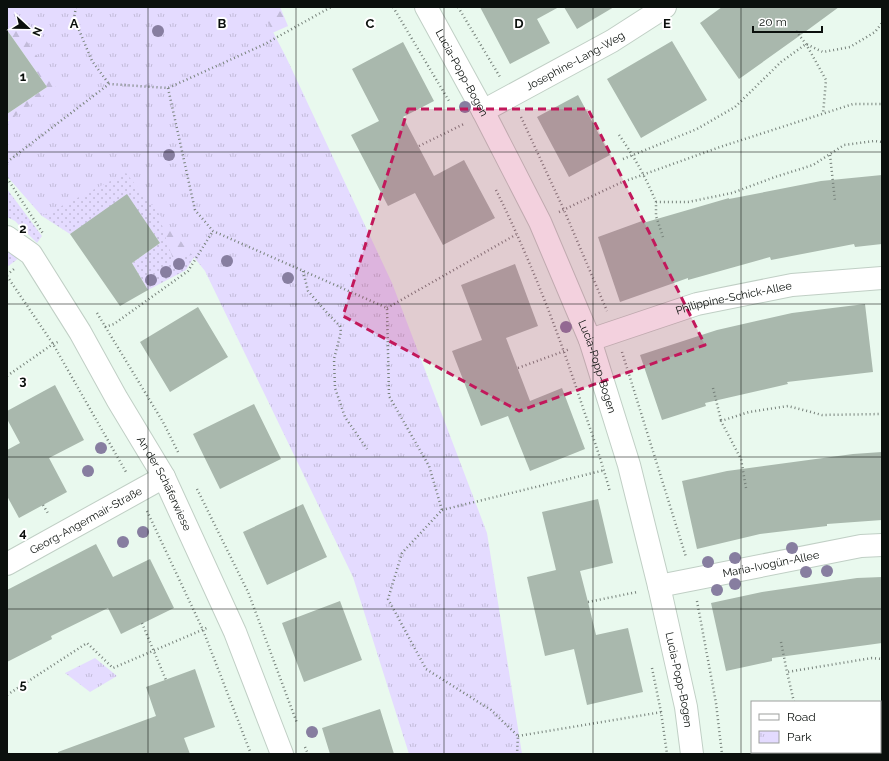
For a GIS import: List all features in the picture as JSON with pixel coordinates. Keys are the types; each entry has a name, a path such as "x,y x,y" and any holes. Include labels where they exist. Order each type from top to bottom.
{"street":[{"name":"Lucia-Popp-Bogen","path":"426,7 483,111 540,222 590,340 629,465 659,586 686,707 692,754"},
{"name":"Josephine-Lang-Weg","path":"483,111 612,41 665,7"},
{"name":"An der Schäferwiese","path":"7,237 32,254 80,332 117,399 164,477 229,619 282,754"},
{"name":"Philippine-Schick-Allee","path":"590,340 697,304 792,285 882,278"},
{"name":"Georg-Angermair-Straße","path":"7,564 164,477"},
{"name":"Maria-Ivogün-Allee","path":"659,586 861,546 882,545"}],"path":[{"path":"76,7 74,18 92,61 109,84"},
{"path":"7,162 109,84 168,88 265,44 330,7"},
{"path":"393,7 452,105"},
{"path":"806,44 823,52 850,47 875,32 882,23"},
{"path":"796,31 806,44 826,80 822,114"},
{"path":"623,158 697,129 736,107 780,62 806,44"},
{"path":"168,88 195,210 213,231 387,308"},
{"path":"387,308 540,222 620,183 720,147 853,104 882,104"},
{"path":"459,118 467,131"},
{"path":"418,146 463,124"},
{"path":"619,135 644,174 656,202 656,216 664,237"},
{"path":"656,202 688,202 732,193 774,177 813,165 844,145 874,141 882,142"},
{"path":"830,154 835,201"},
{"path":"494,186 518,234 565,351 604,470 610,493"},
{"path":"7,376 53,344 80,332 114,324 188,271 213,231"},
{"path":"303,271 308,291 340,326 341,332 334,358 335,388 345,417 367,449"},
{"path":"387,308 389,396 429,466 442,510"},
{"path":"518,368 565,351"},
{"path":"713,388 721,421 740,459 746,488"},
{"path":"721,421 749,412 788,406 822,415 882,414"},
{"path":"517,754 518,736 491,710 426,669 388,599 402,553 442,510 604,470"},
{"path":"588,602 637,592 638,599"},
{"path":"7,695 87,643 113,668 229,619"},
{"path":"142,623 155,650 166,680"},
{"path":"781,642 794,701"},
{"path":"787,672 872,658 882,659"},
{"path":"652,667 661,712 667,754"},
{"path":"518,736 661,712"}],"highlighted area":[{"path":"408,109 588,109 705,345 519,411 343,316"}],"green space":[{"path":"7,7 83,60 36,134 7,119 7,114 47,87 7,30"},
{"path":"7,7 260,7 286,57 392,283 487,533 522,754 409,754 353,577 205,271 126,173 42,216 7,176 7,122 58,85 7,14"},
{"path":"230,7 280,7 288,26 225,54"},
{"path":"128,90 196,254 186,270 148,290 132,263 160,243 127,195 70,234 42,216 7,176"},
{"path":"7,189 42,236 37,243 15,221 7,217"},
{"path":"156,196 196,254 173,259 163,230"},
{"path":"7,247 19,258 7,267"},
{"path":"95,658 117,676 90,692 65,673"}],"building":[{"path":"480,7 559,7 537,19 550,43 510,64"},
{"path":"564,7 614,7 577,29"},
{"path":"722,7 839,7 739,79 700,23"},
{"path":"7,30 47,87 7,114"},
{"path":"672,41 707,100 641,138 607,79"},
{"path":"403,42 434,101 403,117 434,176 464,160 495,218 443,245 415,193 388,206 351,135 379,121 352,69"},
{"path":"578,95 610,155 569,177 537,117"},
{"path":"882,175 882,244 855,247 854,244 771,260 770,257 688,280 688,278 620,302 598,237 642,221 643,223 729,198 821,181"},
{"path":"127,194 160,243 132,263 148,290 120,306 70,234"},
{"path":"515,264 538,326 506,338 530,401 562,388 585,449 530,471 508,416 481,426 452,351 482,340 461,285"},
{"path":"865,304 873,372 787,382 788,384 705,403 706,406 662,420 640,355 717,330 792,313"},
{"path":"198,307 228,357 170,392 140,342"},
{"path":"55,385 84,440 49,458 67,492 19,518 7,496 7,450 20,443 7,419 7,411"},
{"path":"254,404 281,459 220,489 193,434"},
{"path":"882,452 882,520 827,524 827,526 760,534 697,549 682,481 727,471 853,454"},
{"path":"598,499 613,563 580,571 596,635 628,628 643,692 587,705 574,649 545,656 527,577 556,570 542,512"},
{"path":"303,504 327,557 267,585 243,532"},
{"path":"96,544 113,577 150,559 174,608 121,634 108,608 51,636 52,639 7,662 7,590"},
{"path":"882,577 882,643 772,658 772,661 726,671 711,603 762,592 857,578"},
{"path":"340,601 362,660 304,682 282,623"},
{"path":"195,669 215,727 184,738 190,754 58,754 58,752 156,716 146,687"},
{"path":"380,709 394,754 330,754 322,728"}]}
